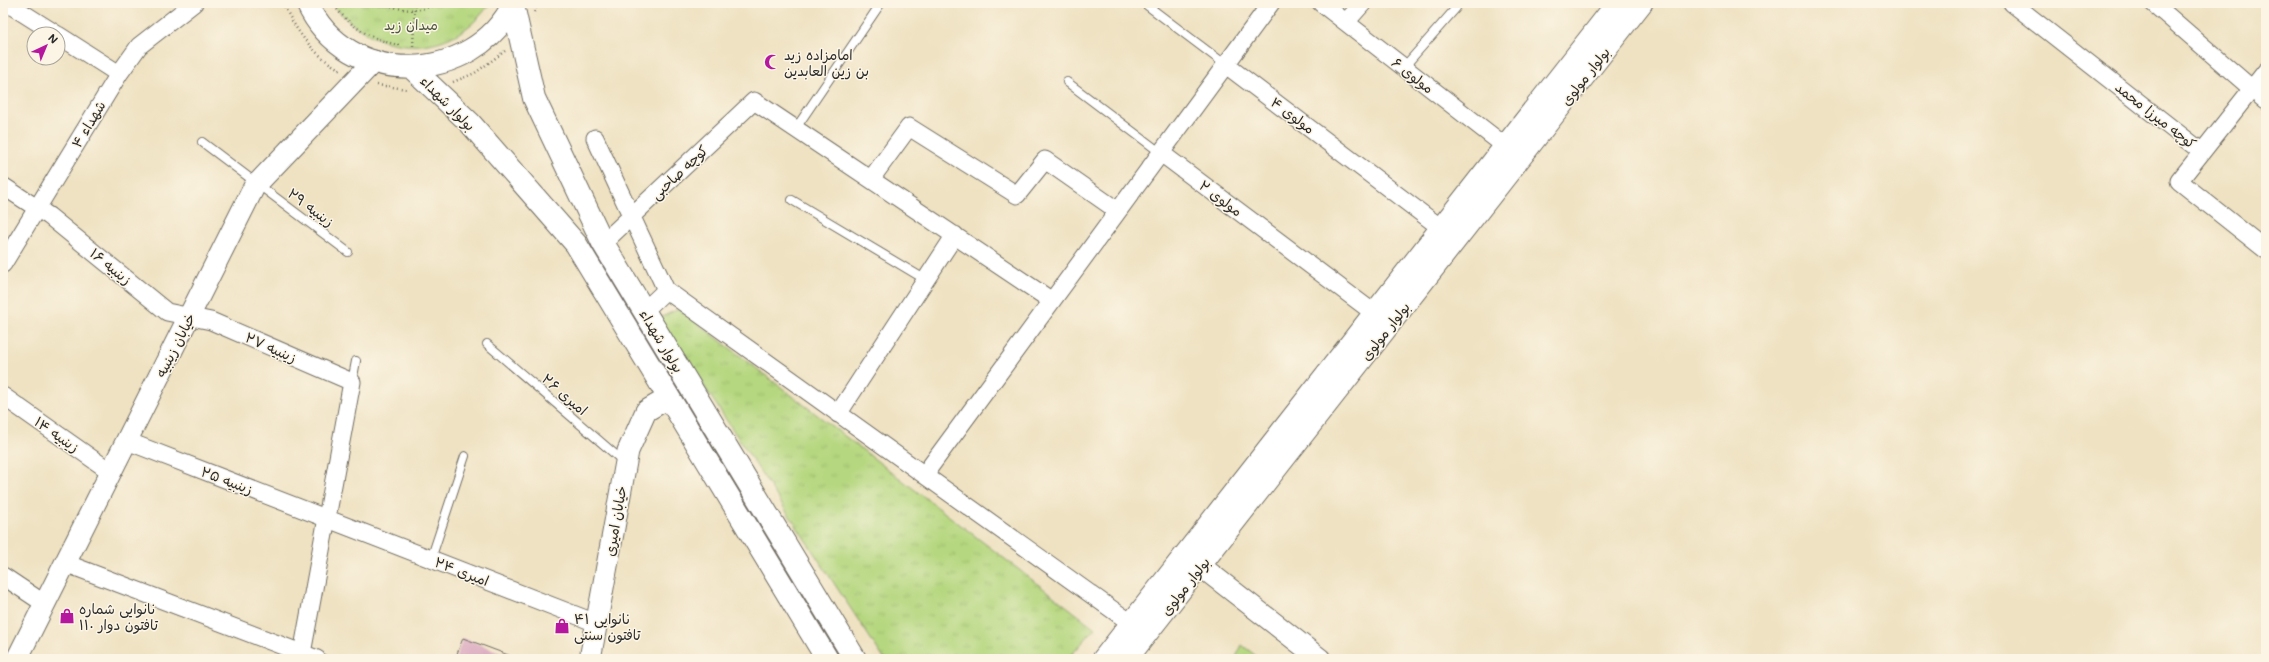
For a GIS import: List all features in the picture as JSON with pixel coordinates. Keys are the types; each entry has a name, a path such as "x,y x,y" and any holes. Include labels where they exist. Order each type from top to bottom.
{"main road":[{"path":"307,3 322,26 340,44 374,61 412,68 440,64 466,54 488,38 502,22 514,4"},
{"name":"بولوار شهداء","path":"514,4 534,98 603,243 855,659"},
{"name":"بولوار شهداء","path":"412,68 470,124 576,244 826,659"},
{"path":"781,584 802,572"}],"street":[{"path":"7,3 43,26"},
{"name":"شهداء ۴","path":"3,264 119,74 139,46 194,3"},
{"path":"924,475 1271,3"},
{"name":"مولوی ۶","path":"1321,3 1505,146"},
{"path":"1346,22 1363,3"},
{"name":"بولوار مولوی","path":"1103,659 1131,623 1193,560 1596,46 1617,3"},
{"name":"بولوار مولوی","path":"1127,659 1193,560 1374,313 1505,146 1596,46 1642,3"},
{"name":"کوچه میرزا محمد","path":"2012,3 2202,152 2179,181 2266,250"},
{"path":"2153,3 2266,101"},
{"path":"66,41 119,74"},
{"name":"خیابان زینبیه","path":"17,659 189,316 258,183 374,61"},
{"name":"مولوی ۴","path":"1226,65 1441,228"},
{"path":"2202,152 2266,71"},
{"name":"کوچه صاحبی","path":"603,243 754,101 796,128"},
{"path":"872,179 909,127 1017,195 1045,160 1118,211"},
{"path":"796,128 1052,301"},
{"path":"595,138 666,290 1131,623"},
{"name":"مولوی ۲","path":"1161,152 1374,313"},
{"name":"زینبیه ۱۶","path":"3,186 36,209 49,216 167,312 189,316"},
{"path":"838,414 955,235"},
{"path":"644,311 666,290"},
{"name":"زینبیه ۲۷","path":"189,316 211,320 352,382"},
{"path":"65,563 307,657 327,519 352,382"},
{"name":"زینبیه ۱۴","path":"3,396 111,472"},
{"name":"خیابان امیری","path":"590,659 628,451 646,411 668,398"},
{"name":"زینبیه ۲۵","path":"127,441 327,519"},
{"name":"امیری ۲۴","path":"327,519 596,623"},
{"path":"1193,560 1320,659"},
{"path":"3,576 45,604"}],"lane":[{"path":"796,128 881,3"},
{"name":"مولوی ۴","path":"1144,3 1226,65"},
{"path":"1404,67 1456,8"},
{"name":"مولوی ۲","path":"1067,82 1161,152"},
{"name":"زینبیه ۲۹","path":"202,142 348,252"},
{"path":"792,200 926,280"},
{"name":"امیری ۲۶","path":"487,344 626,464"},
{"path":"352,382 356,361"},
{"path":"431,559 465,456"}],"path":[{"path":"332,3 348,21 367,35 401,45"},
{"path":"384,3 400,8 414,10 438,3"},
{"path":"413,46 415,3"},
{"path":"407,46 419,45"}],"green space":[{"name":"میدان زید","path":"332,3 490,3 474,22 454,35 433,43 411,45 389,42 368,34 349,21"},
{"path":"679,309 1095,628 1068,659 884,659 659,318"},
{"path":"1242,645 1260,659 1235,659"}],"building":[{"path":"463,638 519,659 455,659"}],"place":[{"name":"امامزاده زید بن زین العابدین","path":"772,62"},
{"name":"نانوایی شماره ۱۱۰ تافتون دوار","path":"67,616"},
{"name":"نانوایی ۴۱ تافتون سنتی","path":"562,626"}]}
